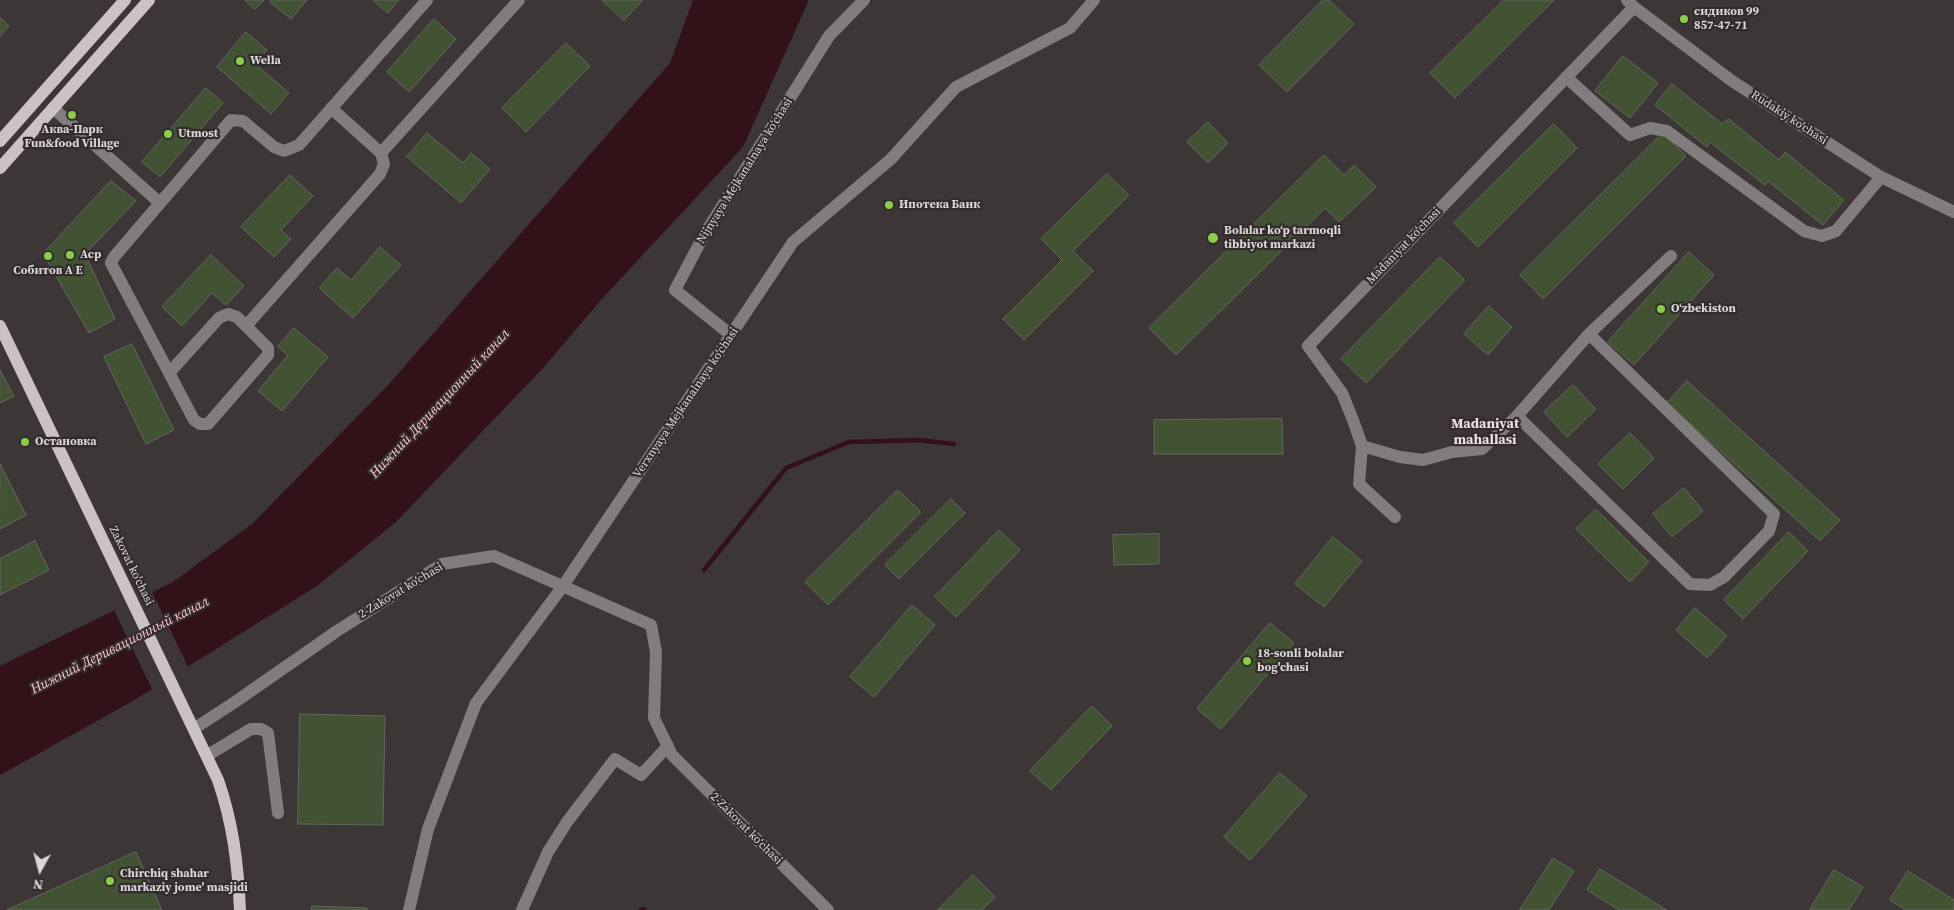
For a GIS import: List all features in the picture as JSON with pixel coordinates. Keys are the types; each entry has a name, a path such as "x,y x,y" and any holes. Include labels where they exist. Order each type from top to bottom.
{"main road":[{"path":"0,141 125,0"},
{"path":"0,168 149,0"},
{"name":"Zakovat ko'chasi","path":"0,326 208,755 226,804 233,830 237,857 240,910"}],"street":[{"path":"169,373 219,318 228,314 237,317 268,348 268,355 208,424 200,424 194,420 169,373 112,263 114,257 231,120 243,121 274,147 284,151 299,145 427,0"},
{"path":"381,153 519,0"},
{"name":"Nijnyaya Mejkanalnaya ko‘chasi","path":"731,335 675,290 704,235 829,36 864,0"},
{"name":"Verxnyaya Mejkanalnaya ko‘chasi","path":"409,910 428,829 476,703 563,586 793,242 891,159 956,88 1070,28 1094,0"},
{"name":"Madaniyat ko‘chasi","path":"1395,517 1359,484 1362,446 1342,393 1308,346 1566,78 1630,4"},
{"name":"Rudakiy ko‘chasi","path":"1630,4 1732,81 1881,177 1954,212"},
{"path":"1566,78 1630,135 1650,128 1667,131 1804,231 1822,236 1836,231 1881,177"},
{"path":"53,108 160,203"},
{"path":"246,326 380,174 384,164 381,153 332,108"},
{"path":"1362,446 1400,457 1423,460 1452,452 1482,449 1517,416 1589,334 1671,256"},
{"path":"1517,416 1690,584 1710,585 1724,577 1769,531 1774,514 1589,334"},
{"name":"2-Zakovat ko‘chasi","path":"194,728 337,631 442,564 494,556 651,625 656,652 654,718 672,755 828,910"},
{"path":"208,755 251,729 260,729 268,733 278,813"},
{"path":"522,910 548,852 567,822 615,759 641,775 668,746"}],"water":[{"name":"Нижний Деривационный канал","path":"693,0 809,0 743,147 600,301 544,367 396,522 317,586 131,702 0,775 0,666 173,582 252,524 389,384 670,63"}],"pier":[{"path":"151,590 189,669 153,691 113,608"}],"building":[{"path":"245,0 264,0 255,9"},
{"path":"271,0 307,0 291,19 270,2"},
{"path":"373,0 399,0 388,13"},
{"path":"602,0 643,0 624,20"},
{"path":"1323,0 1329,0 1354,24 1287,92 1259,65"},
{"path":"1504,0 1554,0 1455,98 1430,73"},
{"path":"0,17 9,26 0,36"},
{"path":"434,19 456,39 409,92 387,72"},
{"path":"246,32 267,50 255,64 289,93 271,114 217,67"},
{"path":"566,43 590,66 526,132 502,108"},
{"path":"1623,56 1658,83 1630,118 1595,91"},
{"path":"1672,84 1722,124 1729,119 1779,160 1785,152 1844,200 1823,225 1768,181 1765,185 1710,142 1707,147 1655,105"},
{"path":"206,88 223,103 160,177 142,162"},
{"path":"1208,122 1228,143 1208,163 1187,142"},
{"path":"1554,124 1577,148 1478,247 1454,223"},
{"path":"427,133 463,163 471,153 490,169 461,203 407,157"},
{"path":"1663,133 1686,156 1543,299 1520,275"},
{"path":"1324,155 1344,175 1354,165 1376,187 1339,222 1325,208 1176,355 1149,328"},
{"path":"1107,174 1129,195 1073,251 1093,271 1024,340 1003,319 1062,260 1041,239"},
{"path":"290,175 313,196 281,230 291,239 274,257 241,227"},
{"path":"111,181 136,201 85,254 115,319 89,333 43,254"},
{"path":"380,247 401,265 353,318 319,288 337,268 351,280"},
{"name":"Oʻzbekiston","path":"1689,252 1714,275 1634,365 1608,342"},
{"path":"211,255 244,286 226,305 212,293 182,326 162,307"},
{"path":"1440,257 1465,280 1366,383 1341,359"},
{"path":"1489,306 1512,327 1488,355 1464,334"},
{"path":"294,328 328,357 282,411 258,391 288,355 278,347"},
{"path":"132,344 174,430 146,444 104,357"},
{"path":"0,370 14,396 0,403"},
{"path":"1687,381 1840,520 1820,541 1667,403"},
{"path":"1573,385 1596,409 1567,437 1544,412"},
{"path":"1282,419 1283,454 1154,454 1154,420"},
{"path":"1630,433 1654,458 1623,489 1598,464"},
{"path":"0,464 26,515 0,529"},
{"path":"1684,488 1703,511 1672,537 1653,514"},
{"path":"898,490 921,512 828,605 805,582"},
{"path":"951,499 965,513 899,579 885,565"},
{"path":"1596,509 1649,562 1630,582 1576,529"},
{"path":"999,530 1020,550 956,617 935,597"},
{"path":"1789,532 1808,551 1743,619 1724,600"},
{"path":"1159,534 1159,564 1114,565 1113,535"},
{"path":"1333,537 1362,561 1324,607 1295,584"},
{"path":"35,541 49,570 0,595 0,559"},
{"path":"912,605 935,625 874,697 850,677"},
{"path":"1695,608 1727,636 1707,658 1676,630"},
{"path":"1270,623 1294,643 1221,729 1197,709"},
{"path":"1092,706 1112,726 1051,790 1030,771"},
{"path":"300,714 385,716 383,825 298,824"},
{"path":"1280,773 1307,796 1250,860 1224,837"},
{"name":"Chirchiq shahar markaziy jome' masjidi","path":"136,852 162,910 7,910"},
{"path":"1553,858 1574,871 1549,910 1520,910"},
{"path":"1600,869 1667,910 1619,910 1587,890"},
{"path":"1834,870 1863,887 1849,910 1810,910"},
{"path":"1908,871 1954,900 1954,910 1906,910 1890,900"},
{"path":"973,875 995,897 982,910 938,910"},
{"path":"312,906 367,908 367,910 312,910"}],"waterway":[{"path":"704,570 786,468 849,442 919,440 954,444"}],"place":[{"name":"сидиков 99 857-47-71","path":"1684,19"},
{"name":"Wella","path":"240,61"},
{"name":"Аква-Парк Fun&food Village","path":"72,115"},
{"name":"Utmost","path":"168,134"},
{"name":"Ипотека Банк","path":"889,205"},
{"name":"Bolalar ko‘p tarmoqli tibbiyot markazi","path":"1213,238"},
{"name":"Аср","path":"70,255"},
{"name":"Собитов А Е","path":"48,256"},
{"name":"Oʻzbekiston","path":"1661,309"},
{"name":"Остановка","path":"25,442"},
{"name":"18-sonli bolalar bog'chasi","path":"1247,661"},
{"name":"Chirchiq shahar markaziy jome' masjidi","path":"110,881"}],"district":[{"name":"Madaniyat mahallasi","path":"1485,432"}]}
